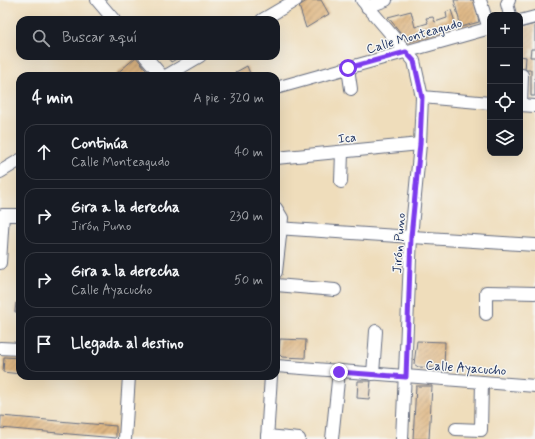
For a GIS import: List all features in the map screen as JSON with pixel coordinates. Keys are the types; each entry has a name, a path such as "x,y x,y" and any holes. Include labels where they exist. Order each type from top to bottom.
{"street":[{"path":"97,0 111,16"},
{"path":"269,16 296,0"},
{"path":"365,3 386,0"},
{"path":"480,0 487,20"},
{"path":"509,0 509,12"},
{"name":"Jirón Puno","path":"365,3 414,61 422,97 420,144 411,237 406,377 402,439"},
{"path":"523,20 535,17"},
{"name":"Calle Monteagudo","path":"280,87 487,29"},
{"path":"148,60 159,72"},
{"path":"173,72 193,60"},
{"path":"348,68 351,89"},
{"path":"422,97 487,103"},
{"path":"523,105 535,106"},
{"name":"Ica","path":"280,158 420,144"},
{"path":"341,182 342,152"},
{"path":"0,172 16,162"},
{"path":"0,264 1,213 16,215"},
{"path":"280,228 535,245"},
{"path":"280,285 334,290"},
{"path":"486,314 486,292 535,293"},
{"path":"373,374 376,331"},
{"path":"0,348 16,349"},
{"name":"Calle Ayacucho","path":"280,366 535,386"},
{"path":"332,439 339,372"},
{"path":"125,439 129,380"},
{"path":"270,380 267,438 299,439"},
{"path":"456,429 481,430 482,382"}],"building":[{"path":"308,0 321,0 329,14 306,28 299,6"},
{"path":"454,0 474,0 479,22 461,27"},
{"path":"451,10 457,28 408,42 388,17 411,11 415,27 428,23 426,18 433,17 435,22 447,18 446,12"},
{"path":"535,24 535,49 531,49 530,57 535,57 535,96 531,96 531,70 525,70 526,57 523,56 523,27"},
{"path":"133,60 138,60 148,72 119,72"},
{"path":"247,66 249,72 236,72"},
{"path":"280,339 306,340 305,358 282,357 280,355"},
{"path":"417,341 445,342 444,368 418,367 414,364"},
{"path":"4,357 16,358 16,374 3,372"},
{"path":"358,381 371,381 369,399 357,398"},
{"path":"416,386 432,386 429,439 413,439"},
{"path":"1,416 116,426 116,438 0,428"}],"route":[{"path":"339,372 406,377 411,237 420,144 422,97 414,61 406,52 348,68"}]}
